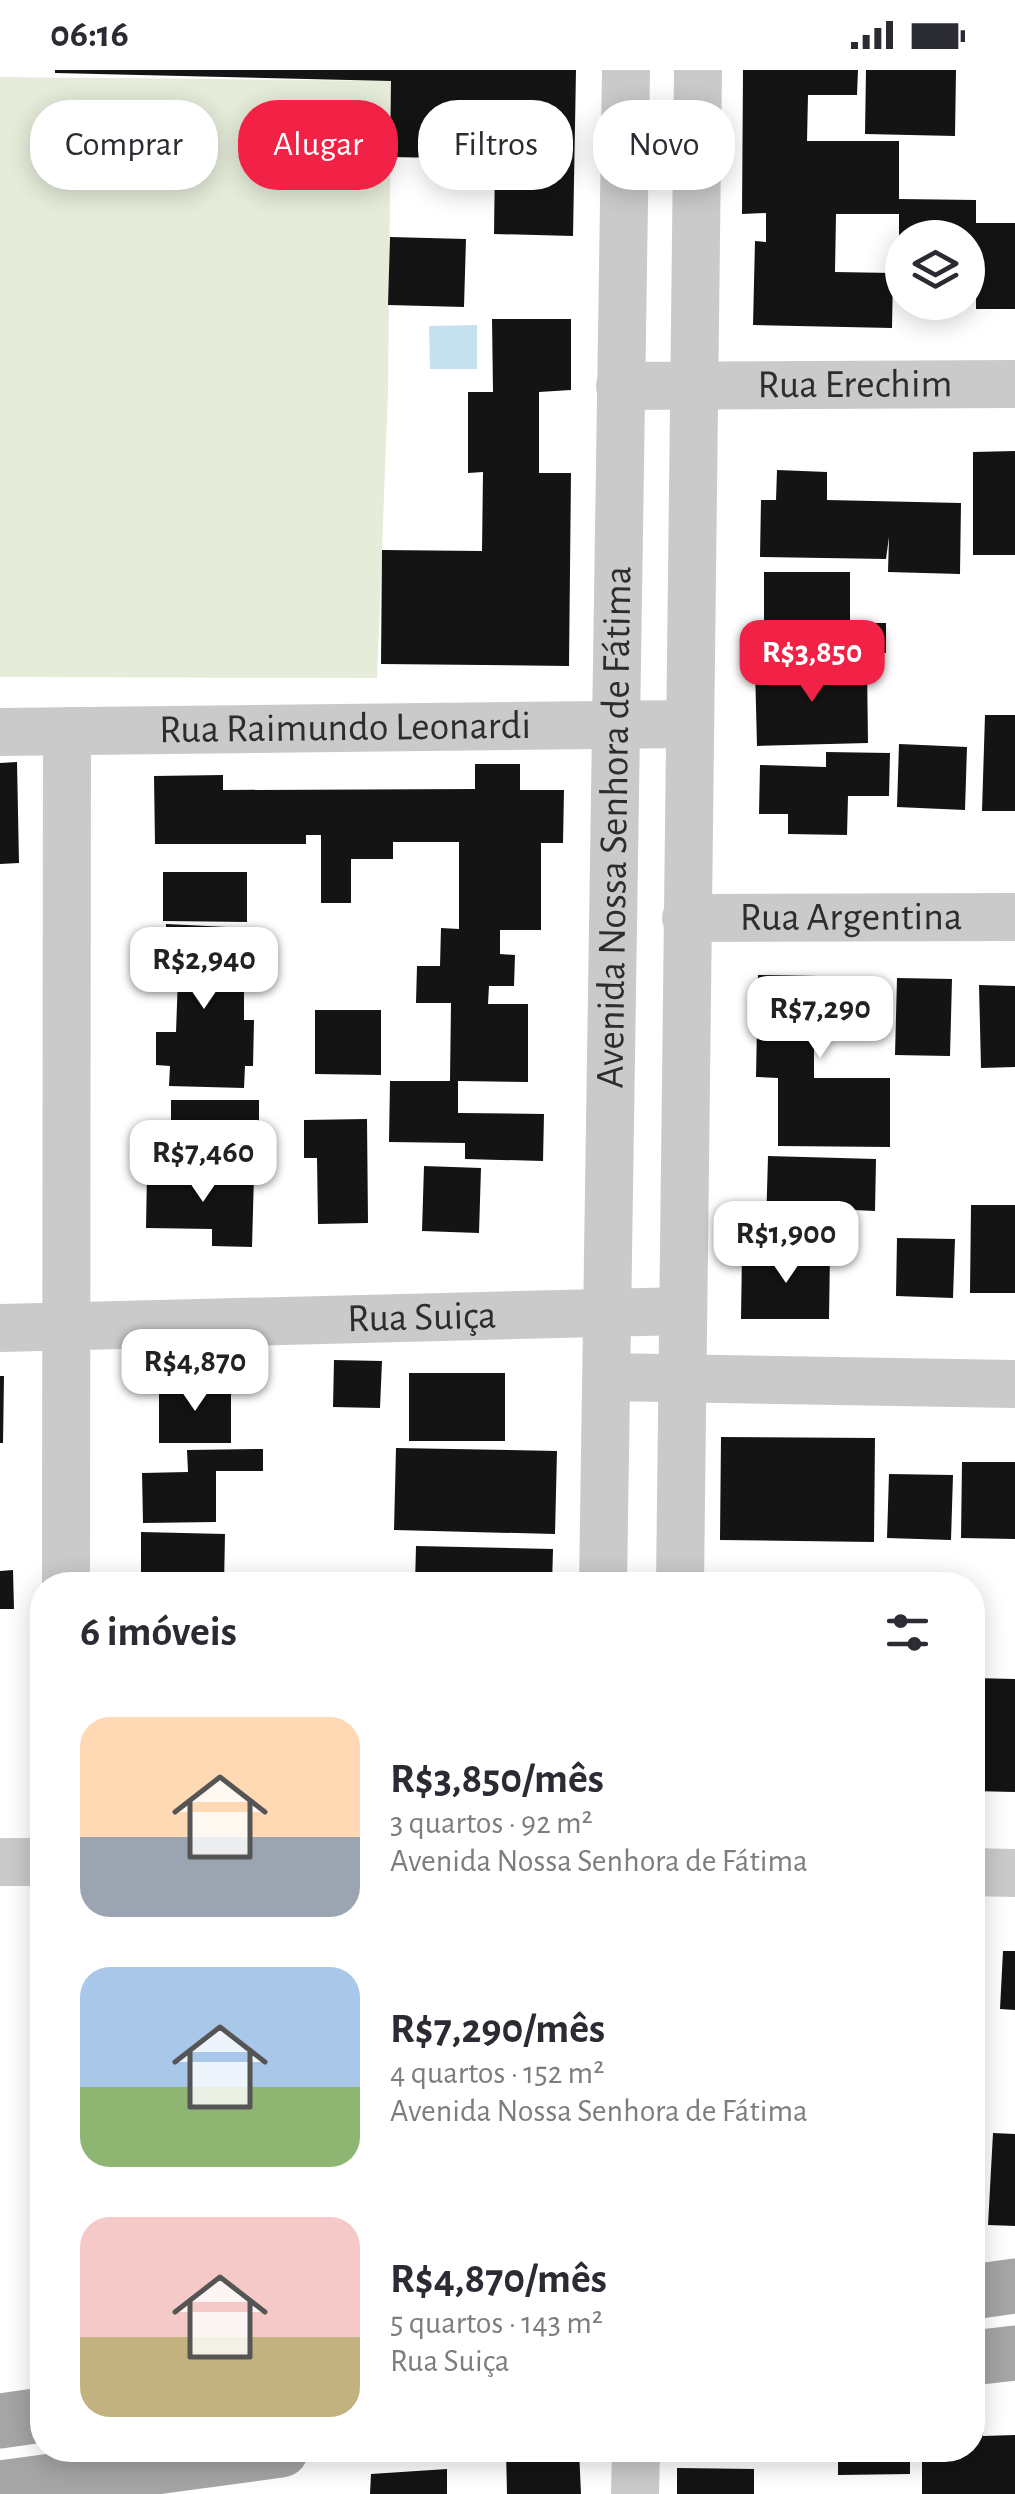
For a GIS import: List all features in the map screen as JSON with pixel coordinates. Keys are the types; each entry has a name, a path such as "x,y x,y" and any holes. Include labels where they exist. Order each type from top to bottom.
{"main road":[{"path":"985,2290 1015,2286"},
{"path":"985,2356 1015,2353"},
{"path":"0,2421 30,2417"},
{"path":"12,2489 198,2462"}],"street":[{"name":"Avenida Nossa Senhora de Fátima","path":"603,1572 626,70"},
{"name":"Avenida Nossa Senhora de Fátima","path":"680,1572 698,70"},
{"name":"Rua Erechim","path":"620,386 1015,384"},
{"name":"Rua Raimundo Leonardi","path":"0,732 690,724"},
{"path":"66,1572 67,731"},
{"name":"Rua Argentina","path":"686,918 1015,917"},
{"name":"Rua Suiça","path":"0,1328 684,1310"},
{"path":"607,1378 1015,1384"},
{"path":"0,1862 30,1862"},
{"path":"985,1872 1015,1873"},
{"path":"635,2494 636,2462"}],"green space":[{"path":"0,77 391,81 391,100 238,100 238,190 390,190 388,392 377,678 0,677"}],"water":[{"path":"477,325 477,369 430,369 429,326"}],"building":[{"path":"576,70 573,236 494,234 495,190 573,190 573,100 418,100 418,158 398,157 398,100 391,100 391,81 55,73"},
{"path":"743,70 858,70 857,95 808,95 807,141 899,141 899,199 976,200 976,220 899,220 899,214 836,214 835,272 885,273 885,320 892,320 892,328 753,325 755,241 766,242 766,213 742,214"},
{"path":"866,70 956,70 955,136 865,134"},
{"path":"985,223 1015,223 1015,309 985,309"},
{"path":"390,237 466,239 464,307 388,305"},
{"path":"492,319 571,319 571,390 539,392 539,473 571,473 569,666 381,664 382,550 482,551 483,472 468,473 468,392 493,392"},
{"path":"1015,451 1015,555 973,555 973,452"},
{"path":"777,470 827,472 827,500 961,503 960,574 888,572 889,537 886,559 760,557 761,500 776,500"},
{"path":"764,572 850,572 850,623 886,623 886,653 764,653"},
{"path":"867,665 868,743 757,746 755,667"},
{"path":"985,715 1015,715 1015,811 982,811"},
{"path":"899,744 967,747 965,810 897,807"},
{"path":"826,752 890,753 889,796 848,796 847,835 788,834 788,814 759,814 760,765 826,767"},
{"path":"17,762 19,863 0,864 0,763"},
{"path":"475,764 520,764 520,790 564,790 563,843 541,843 541,930 500,930 500,954 515,955 514,986 489,986 488,1004 528,1004 528,1082 458,1081 458,1113 544,1114 543,1161 465,1159 465,1143 389,1142 390,1081 450,1081 451,1003 416,1003 417,966 440,966 441,928 459,929 459,842 393,842 393,859 351,859 351,903 321,903 321,835 306,835 306,844 155,844 154,776 223,775 223,790 475,789"},
{"path":"163,872 247,872 247,922 163,921"},
{"path":"166,924 227,927 225,972 244,973 244,1020 254,1020 253,1066 245,1066 244,1088 169,1086 170,1066 156,1065 156,1032 176,1032 178,977 154,976 156,952 166,952"},
{"path":"758,975 876,977 875,1035 814,1034 814,1078 890,1078 890,1147 778,1146 778,1078 756,1077"},
{"path":"897,978 952,979 950,1056 895,1055"},
{"path":"979,985 1015,986 1015,1067 981,1068"},
{"path":"315,1010 381,1010 381,1075 315,1074"},
{"path":"171,1100 259,1100 259,1163 171,1163"},
{"path":"367,1119 368,1223 318,1224 317,1158 304,1158 304,1120"},
{"path":"768,1156 876,1159 875,1211 854,1210 853,1229 766,1226"},
{"path":"424,1166 481,1168 479,1233 422,1231"},
{"path":"147,1172 254,1174 252,1247 212,1246 212,1229 146,1228"},
{"path":"971,1205 1015,1205 1015,1293 970,1293"},
{"path":"897,1238 955,1239 953,1298 896,1296"},
{"path":"742,1253 830,1253 829,1319 741,1319"},
{"path":"334,1360 382,1361 380,1408 333,1407"},
{"path":"409,1373 505,1373 505,1441 409,1441"},
{"path":"0,1376 4,1376 3,1443 0,1443"},
{"path":"159,1385 231,1385 231,1443 159,1443"},
{"path":"721,1437 875,1438 874,1542 720,1540"},
{"path":"396,1448 557,1451 555,1534 394,1530"},
{"path":"263,1449 263,1471 216,1471 216,1522 143,1523 142,1473 188,1472 187,1450"},
{"path":"962,1462 1015,1462 1015,1539 961,1538"},
{"path":"889,1474 953,1475 951,1540 887,1538"},
{"path":"141,1532 225,1534 224,1572 141,1572"},
{"path":"416,1546 553,1549 552,1572 415,1572"},
{"path":"13,1570 14,1609 0,1609 0,1571"},
{"path":"985,1678 1015,1679 1015,1792 985,1791"},
{"path":"1003,1951 1015,1951 1015,2010 1000,2009"},
{"path":"993,2133 1015,2134 1015,2226 988,2225"},
{"path":"1015,2435 1015,2494 922,2494 922,2462 985,2462 985,2436"},
{"path":"506,2462 580,2462 581,2494 507,2494"},
{"path":"838,2462 910,2462 910,2474 838,2475"},
{"path":"677,2468 754,2469 754,2494 677,2494"},
{"path":"447,2469 447,2494 370,2494 371,2474"}]}
